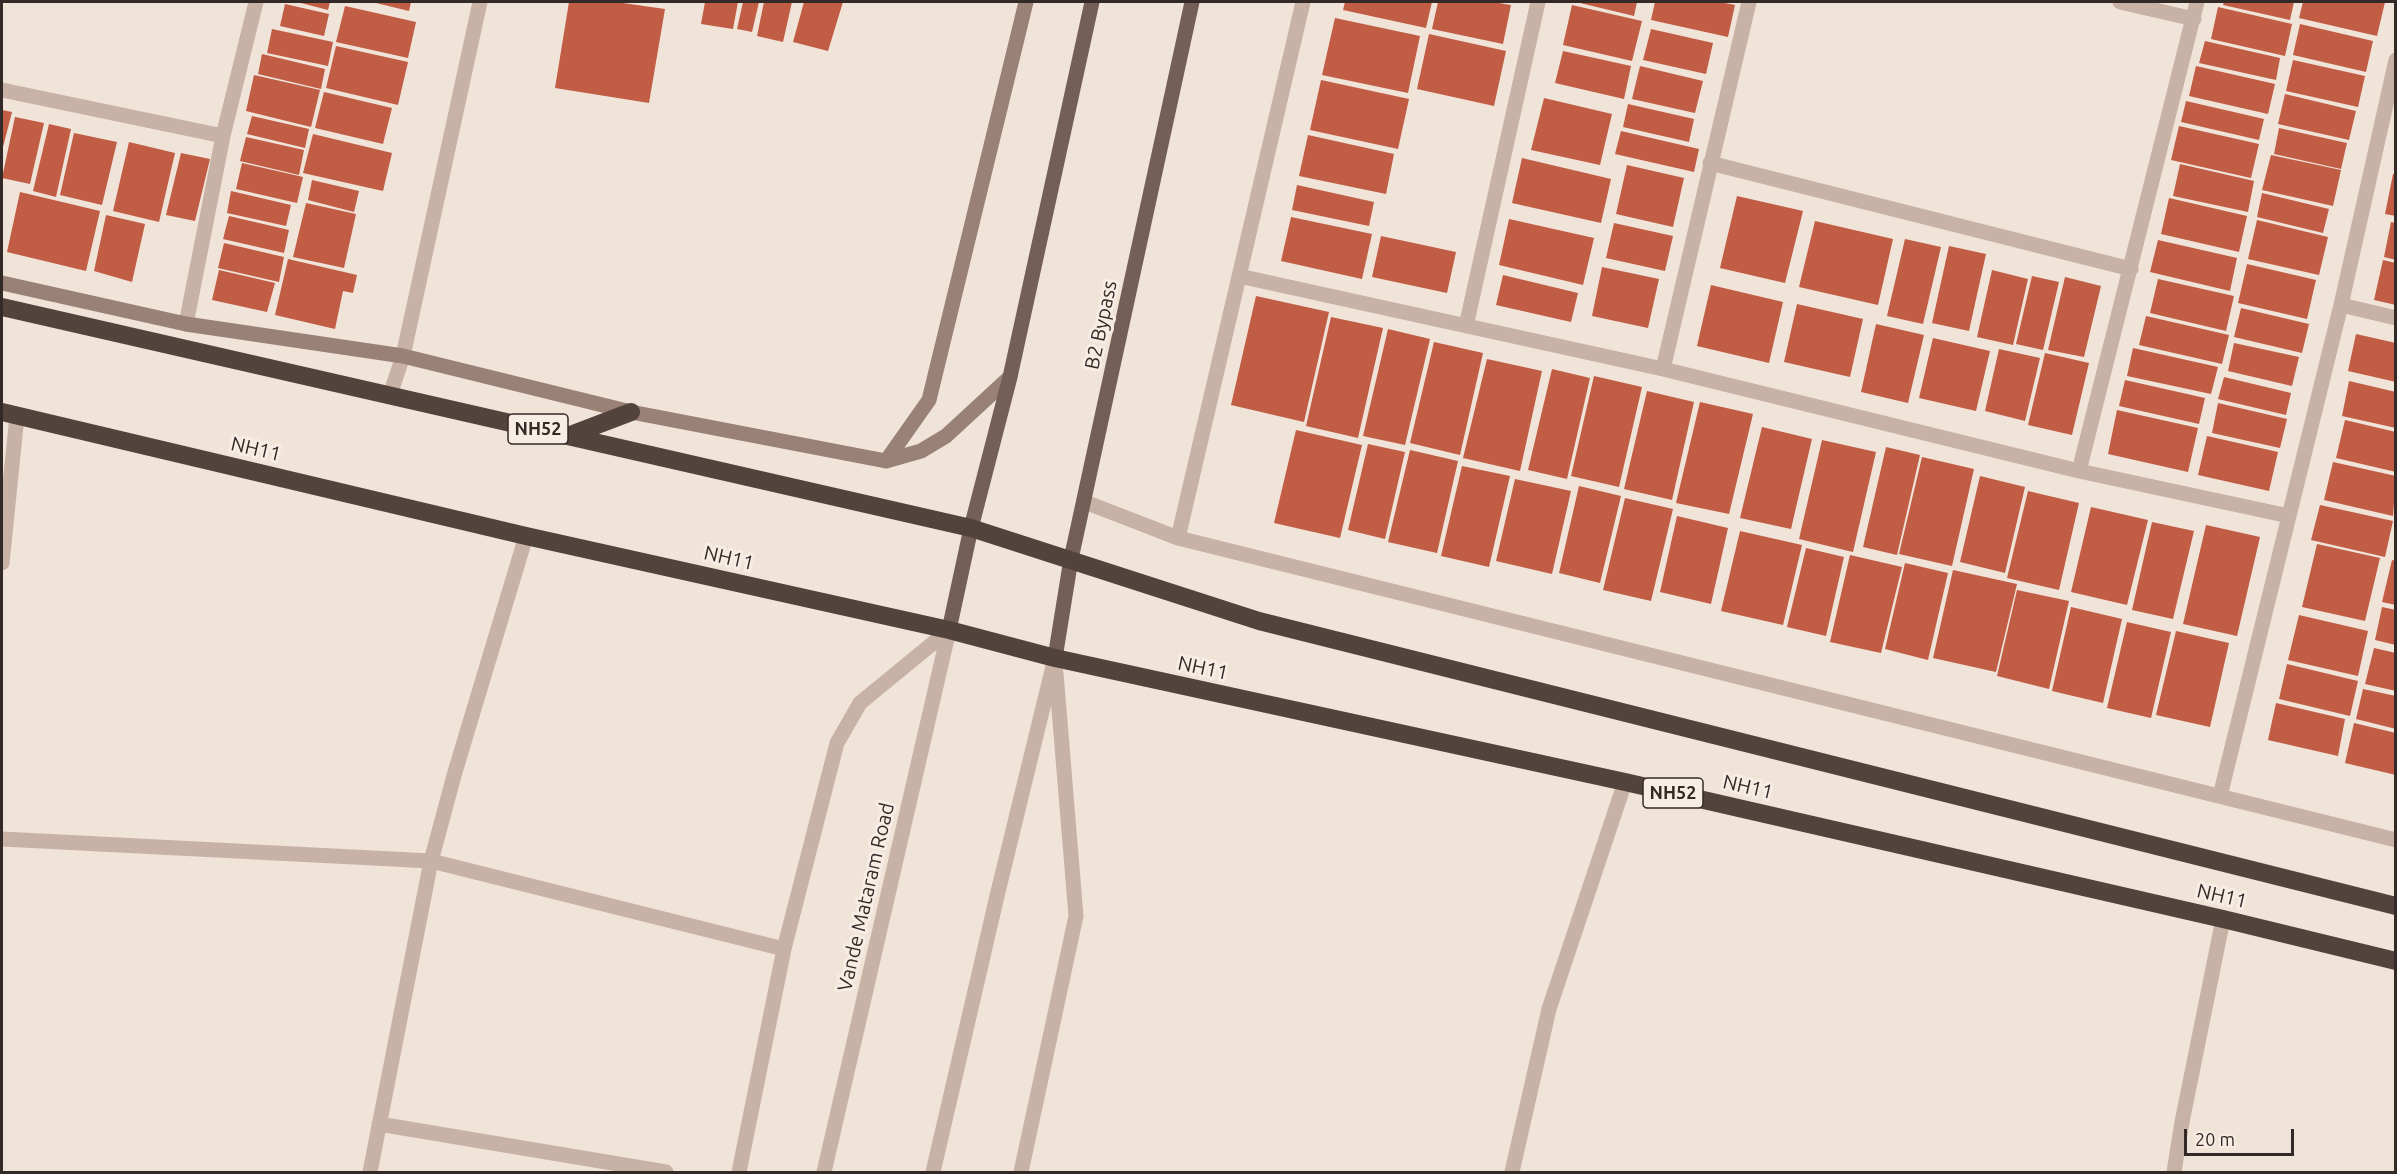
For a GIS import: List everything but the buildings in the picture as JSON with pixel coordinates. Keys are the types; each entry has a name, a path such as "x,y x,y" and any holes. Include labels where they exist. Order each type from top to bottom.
{"highway":[{"name":"NH52","path":"2,307 972,528 1259,621 2396,906"},
{"path":"568,436 631,412"},
{"name":"NH11","path":"9,414 526,536 949,630 1054,658 1625,782 2223,919 2395,961"}],"main road":[{"path":"949,630 1010,377 1092,2"},
{"name":"B2 Bypass","path":"1054,658 1071,559 1192,2"}],"street":[{"path":"186,324 223,136 256,2"},
{"path":"390,395 403,356 480,2"},
{"path":"886,461 929,400 1026,2"},
{"path":"1178,538 1303,2"},
{"path":"1466,326 1538,2"},
{"path":"1663,369 1749,2"},
{"path":"2120,2 2194,19"},
{"path":"2079,471 2197,2"},
{"path":"2220,796 2341,305 2396,60"},
{"path":"2,90 223,136"},
{"path":"1710,163 2131,269"},
{"path":"1239,276 1663,369 2079,471 2289,516"},
{"path":"2,283 186,324 403,356 631,412 886,461 921,451 946,436 1010,377"},
{"path":"2341,305 2396,318"},
{"path":"2,563 9,414"},
{"path":"1085,502 1178,538 2396,840"},
{"path":"370,1173 431,861 454,772 526,536"},
{"path":"739,1173 784,949 837,742 860,703 949,630"},
{"name":"Vande Mataram Road","path":"824,1173 949,630"},
{"path":"933,1173 1054,658"},
{"path":"1021,1173 1076,916 1054,658"},
{"path":"1512,1173 1549,1009 1625,782"},
{"path":"2,839 431,861 784,949"},
{"path":"2174,1173 2182,1122 2223,919"},
{"path":"379,1124 666,1173"}]}
